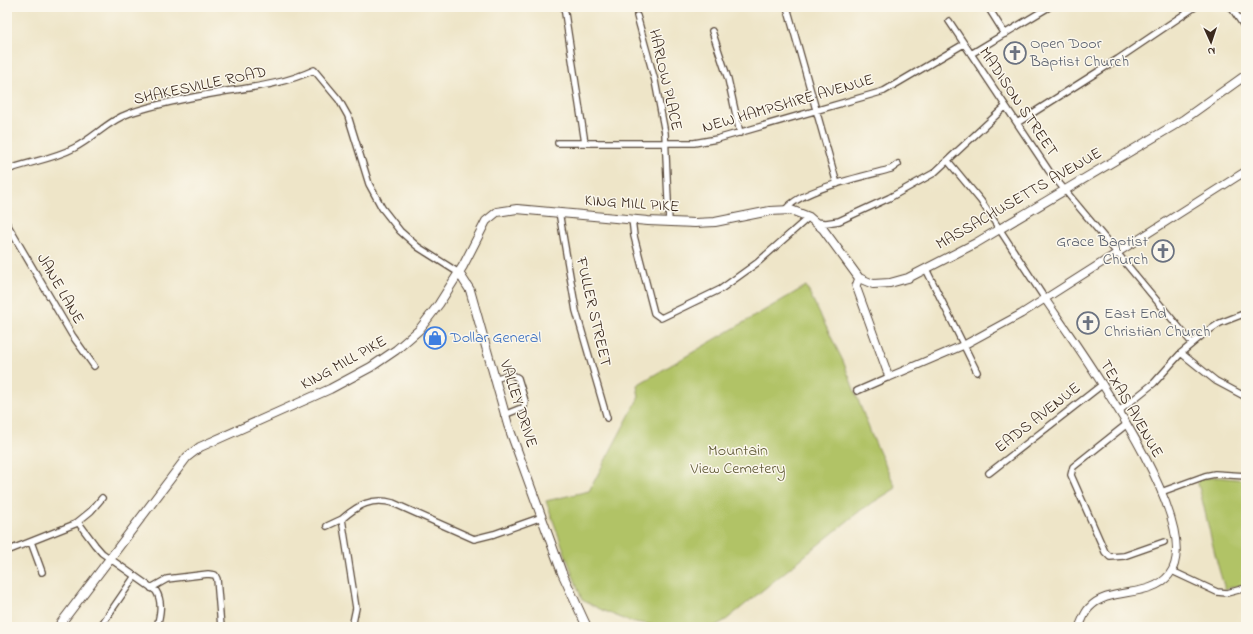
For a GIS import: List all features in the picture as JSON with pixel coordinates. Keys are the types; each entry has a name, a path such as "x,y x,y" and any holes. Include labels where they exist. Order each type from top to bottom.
{"main road":[{"name":"MASSACHUSETTS AVENUE","path":"859,278 873,284 890,283 908,278 926,269 1000,229 1184,120 1246,75"},
{"name":"KING MILL PIKE","path":"58,627 180,464 193,451 216,439 293,407 383,360 407,342 423,326 439,304 459,273 482,227 492,215 509,209 669,222 715,222 770,211 786,210 812,219"},
{"path":"812,219 832,239 852,270 859,278"},
{"name":"VALLEY DRIVE","path":"459,273 470,290 504,414 570,593 587,627"}],"street":[{"path":"564,7 585,143"},
{"path":"786,7 837,184"},
{"path":"988,7 1005,34"},
{"path":"971,54 1049,7"},
{"path":"1017,123 1118,59 1196,7"},
{"path":"1231,7 1246,29"},
{"name":"HARLOW PLACE","path":"637,16 655,81 667,144 669,222"},
{"name":"MADISON STREET","path":"949,21 1005,107 1064,190 1192,343"},
{"path":"712,31 728,79 740,133"},
{"name":"NEW HAMPSHIRE AVENUE","path":"558,143 667,144 704,142 884,91 964,44"},
{"name":"SHAKESVILLE ROAD","path":"7,170 67,151 86,142 113,121 130,113 204,95 269,85 289,80 314,70"},
{"name":"VALLEY DRIVE","path":"314,70 339,100 346,112 369,184 382,208 400,231 418,247 459,273"},
{"path":"632,219 637,250 654,313 658,317 666,317 706,298 730,283 812,219 833,222 852,215 920,182 948,161 1005,107"},
{"name":"TEXAS AVENUE","path":"948,161 972,190 1000,229 1045,299 1103,384 1127,424 1169,511 1174,531 1175,558 1172,571"},
{"path":"786,210 801,197 837,184 891,169 898,164"},
{"path":"857,391 964,345 1045,299 1246,171"},
{"name":"FULLER STREET","path":"559,212 576,311 606,418"},
{"name":"JANE LANE","path":"7,224 72,335 94,366"},
{"path":"926,269 977,372"},
{"path":"859,278 856,286 889,377"},
{"path":"1119,411 1154,383 1192,343 1220,323 1246,313"},
{"path":"1181,353 1191,363 1216,381 1246,398"},
{"path":"494,379 511,374 518,378 525,401 524,407 504,414"},
{"name":"EADS AVENUE","path":"989,473 1103,384"},
{"path":"1127,424 1073,467 1071,475 1105,552 1110,557 1124,556 1164,542"},
{"path":"1161,492 1204,476 1215,474 1246,476"},
{"path":"7,551 78,522 91,511 102,498"},
{"path":"327,526 342,519 356,507 372,501 384,500 474,539 494,534 542,517"},
{"path":"342,519 356,608 352,627"},
{"path":"78,522 95,546 110,559 156,591 160,600 157,627"},
{"path":"31,542 42,572"},
{"path":"1079,627 1088,608 1099,600 1160,582 1172,571 1217,592 1227,592 1246,588"},
{"path":"151,588 167,579 208,574 215,575 217,579 221,627"},
{"path":"100,627 135,576"}],"green space":[{"name":"Mountain View Cemetery","path":"806,286 843,361 872,436 896,488 861,510 726,620 713,627 665,627 628,621 582,600 546,501 589,491 639,397 637,385"},
{"path":"1215,477 1246,480 1246,584 1225,589 1197,480"}],"place":[{"name":"Open Door Baptist Church","path":"1015,53"},
{"name":"Grace Baptist Church","path":"1163,251"},
{"name":"East End Christian Church","path":"1088,323"},
{"name":"Dollar General","path":"435,338"}]}
